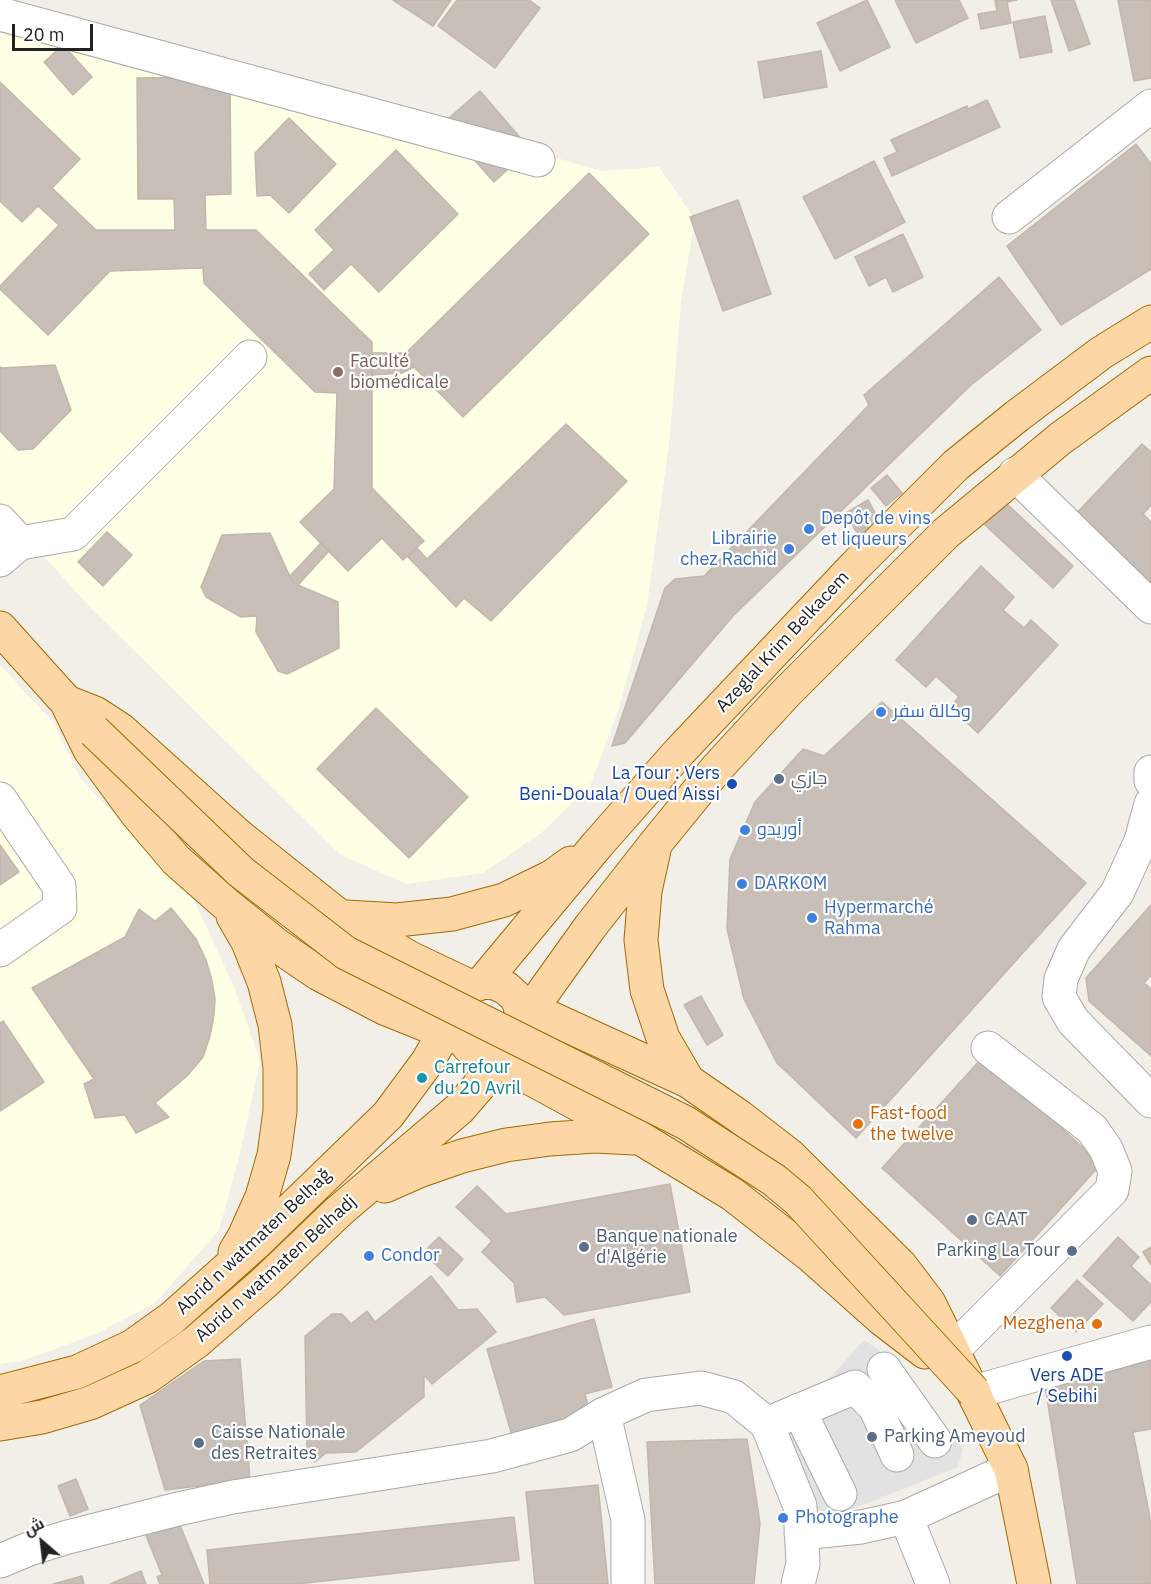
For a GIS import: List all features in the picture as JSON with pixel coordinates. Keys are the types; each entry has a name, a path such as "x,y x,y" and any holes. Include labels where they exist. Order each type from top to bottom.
{"main road":[{"name":"Azeglal Krim Belkacem","path":"1151,322 1091,360 956,465 855,566 735,693 597,845 477,985 461,994 455,1005 491,1031 590,927 717,768 786,693 946,533 1061,438 1151,373"},
{"path":"0,628 94,731 241,872 346,953 686,1123 774,1179 798,1200 974,1392"},
{"path":"66,701 90,750 137,814 176,860 278,946 319,974 384,1008 491,1031 688,1081 789,1155 901,1266 929,1303 1011,1469 1034,1584"},
{"path":"66,701 95,713 121,730 240,837 339,916 410,958 477,985 495,983 506,987 491,1031"},
{"path":"655,844 645,891 641,940 647,990 663,1038 688,1081"},
{"path":"339,916 398,920 452,914 504,900 553,876 597,845"},
{"path":"222,1274 244,1237 262,1197 274,1155 280,1111 280,1068 275,1025 264,982 248,942 226,904"},
{"path":"491,1031 640,1138 732,1194 810,1255 882,1319 974,1392"},
{"name":"Abrid n watmaten Belhadj","path":"0,1424 90,1403 147,1377 196,1342 265,1282 338,1212 459,1109 478,1087 491,1031"},
{"name":"Abrid n watmaten Belḥaǧ","path":"0,1392 77,1372 133,1346 172,1318 222,1274 388,1115 428,1061 491,1031"},
{"path":"338,1212 419,1171 462,1156 506,1145 573,1137 640,1138"}],"street":[{"path":"0,14 538,160"},
{"path":"1009,216 1151,106"},
{"path":"7,541 73,534 250,357"},
{"path":"1015,474 1151,607"},
{"path":"1151,772 1151,781"},
{"path":"0,799 59,886 60,908 0,950"},
{"path":"1151,804 1141,841 1118,892 1074,949 1060,979 1059,997 1073,1021 1151,1101"},
{"path":"953,1350 1112,1190 1115,1171 1106,1149 1092,1129 988,1048"},
{"path":"974,1392 1151,1342"},
{"path":"767,1424 855,1387 916,1345"},
{"path":"884,1369 935,1441"},
{"path":"855,1387 875,1407 897,1455"},
{"path":"0,1562 29,1549 68,1537 178,1509 234,1497 492,1456 570,1435 604,1414 646,1395 701,1388 734,1397 767,1424 800,1506 803,1564 798,1584"},
{"path":"799,1410 840,1494"},
{"path":"604,1414 628,1520 628,1584"},
{"path":"801,1533 861,1527 906,1517 1011,1469"},
{"path":"906,1517 933,1584"}],"shaded area":[{"name":"Faculté biomédicale","path":"0,0 15,0 601,171 659,167 695,219 681,301 669,444 647,605 619,708 590,786 542,832 483,873 407,884 341,855 89,606 0,508"},
{"path":"0,665 53,722 81,779 194,900 234,987 260,1061 240,1153 219,1230 155,1303 96,1334 21,1361 0,1364"},
{"name":"Parking Ameyoud","path":"864,1340 906,1369 963,1449 958,1467 815,1524 794,1470 787,1425"}],"building":[{"path":"393,0 451,0 433,26"},
{"path":"457,0 529,0 540,8 495,68 438,26"},
{"path":"867,0 890,47 840,71 817,23"},
{"path":"895,0 959,0 968,18 916,43"},
{"path":"995,0 1017,0 1007,2 1011,23 981,29 978,14 997,11"},
{"path":"1051,0 1074,0 1090,44 1069,51"},
{"path":"1118,0 1151,0 1151,78 1134,81"},
{"path":"1045,16 1052,52 1020,58 1013,22"},
{"path":"63,45 92,77 73,95 44,62"},
{"path":"821,51 827,87 764,98 758,62"},
{"path":"230,77 231,194 205,195 206,230 256,230 372,342 372,488 424,541 403,560 382,538 348,571 300,522 334,489 337,393 315,392 204,283 203,268 110,271 48,335 0,289 0,286 59,225 38,206 22,222 0,201 0,82 80,159 52,188 96,230 175,230 174,199 138,199 137,78"},
{"path":"480,91 530,149 494,182 442,124"},
{"path":"987,100 1000,127 892,176 884,158 897,152 891,140 967,106 968,109"},
{"path":"289,118 336,164 289,213 270,195 257,196 255,153"},
{"path":"1136,144 1151,164 1151,269 1061,325 1007,246"},
{"path":"396,150 458,214 379,292 351,264 324,290 309,274 334,250 315,230"},
{"path":"874,161 905,222 835,259 803,197"},
{"path":"589,173 649,234 463,417 403,356"},
{"path":"738,200 771,294 723,311 690,217"},
{"path":"903,234 923,277 893,292 886,277 869,286 855,257"},
{"path":"999,277 1041,330 971,385 733,616 625,743 612,746 665,588 675,579 704,576 869,405 864,395"},
{"path":"372,353 406,353 403,356 414,367 402,373 372,375"},
{"path":"55,365 71,410 33,449 18,450 0,431 0,367"},
{"path":"566,424 627,481 491,621 464,598 456,607 408,557 417,548 427,559"},
{"path":"1142,444 1151,452 1151,505 1143,514 1151,522 1151,588 1074,516"},
{"path":"887,475 902,493 886,506 871,488"},
{"path":"868,500 881,523 858,535 846,513"},
{"path":"1006,503 1073,566 1053,588 985,525"},
{"path":"107,532 132,555 103,586 78,562"},
{"path":"270,533 293,583 338,602 339,648 287,674 278,671 256,632 257,616 241,617 206,597 201,587 222,535"},
{"path":"321,543 329,551 298,585 293,583 290,576"},
{"path":"981,566 1014,597 1003,610 1024,628 1031,620 1058,645 978,733 950,707 959,697 936,676 926,687 896,660"},
{"path":"882,702 1086,883 856,1138 777,1063 744,999 727,929 730,859 755,802 803,749 824,756"},
{"path":"376,708 468,797 409,858 317,769"},
{"path":"0,845 19,872 0,885"},
{"path":"1151,905 1151,975 1144,983 1151,989 1151,1056 1089,1001 1086,978"},
{"path":"171,908 196,939 206,960 215,999 214,1015 203,1057 187,1076 155,1103 169,1117 136,1133 125,1115 95,1118 84,1084 94,1079 32,988 125,937 139,909 155,921"},
{"path":"701,996 723,1035 707,1045 684,1005"},
{"path":"3,1021 44,1082 0,1111 0,1023"},
{"path":"983,1057 1101,1164 1000,1276 882,1168"},
{"name":"Banque nationale d'Algérie","path":"670,1184 690,1292 564,1315 545,1297 517,1302 514,1283 482,1252 492,1241 456,1207 477,1186 506,1214"},
{"path":"439,1237 463,1259 448,1276 423,1253"},
{"path":"1118,1237 1139,1257 1131,1266 1151,1285 1151,1302 1133,1321 1083,1276"},
{"path":"1151,1247 1151,1265 1143,1252"},
{"path":"431,1276 458,1310 477,1309 496,1332 432,1384 424,1375 424,1397 356,1452 326,1453 315,1462 307,1452 305,1336 332,1314 342,1314 351,1324 367,1311 375,1322"},
{"path":"1077,1280 1103,1304 1076,1332 1051,1308"},
{"path":"594,1319 612,1387 585,1394 591,1417 513,1439 487,1349"},
{"path":"1151,1357 1151,1429 1133,1432 1151,1522 1151,1584 1077,1584 1043,1374"},
{"name":"Caisse Nationale des Retraites","path":"240,1359 250,1480 165,1490 140,1405 204,1361"},
{"path":"747,1439 760,1523 754,1584 655,1584 647,1442"},
{"path":"76,1479 88,1509 70,1516 58,1486"},
{"path":"598,1485 608,1584 535,1584 526,1492"},
{"path":"175,1513 204,1584 160,1584 157,1577 162,1575 142,1526"},
{"path":"514,1517 519,1560 296,1584 210,1584 207,1550"},
{"path":"141,1571 146,1584 110,1584"},
{"path":"82,1576 84,1584 53,1584"}],"place":[{"name":"Faculté biomédicale","path":"338,372"},
{"name":"Depôt de vins et liqueurs","path":"809,529"},
{"name":"Librairie chez Rachid","path":"789,549"},
{"name":"وكالة سفر","path":"881,712"},
{"name":"جازي","path":"779,779"},
{"name":"La Tour : Vers Beni-Douala / Oued Aissi","path":"732,784"},
{"name":"أوريدو","path":"745,830"},
{"name":"DARKOM","path":"742,884"},
{"name":"Hypermarché Rahma","path":"812,918"},
{"name":"Carrefour du 20 Avril","path":"422,1078"},
{"name":"Fast-food the twelve","path":"858,1124"},
{"name":"CAAT","path":"972,1220"},
{"name":"Banque nationale d'Algérie","path":"584,1247"},
{"name":"Parking La Tour","path":"1072,1251"},
{"name":"Condor","path":"369,1256"},
{"name":"Mezghena","path":"1097,1324"},
{"name":"Vers ADE / Sebihi","path":"1067,1356"},
{"name":"Parking Ameyoud","path":"872,1437"},
{"name":"Caisse Nationale des Retraites","path":"199,1443"},
{"name":"Photographe","path":"783,1518"}]}
